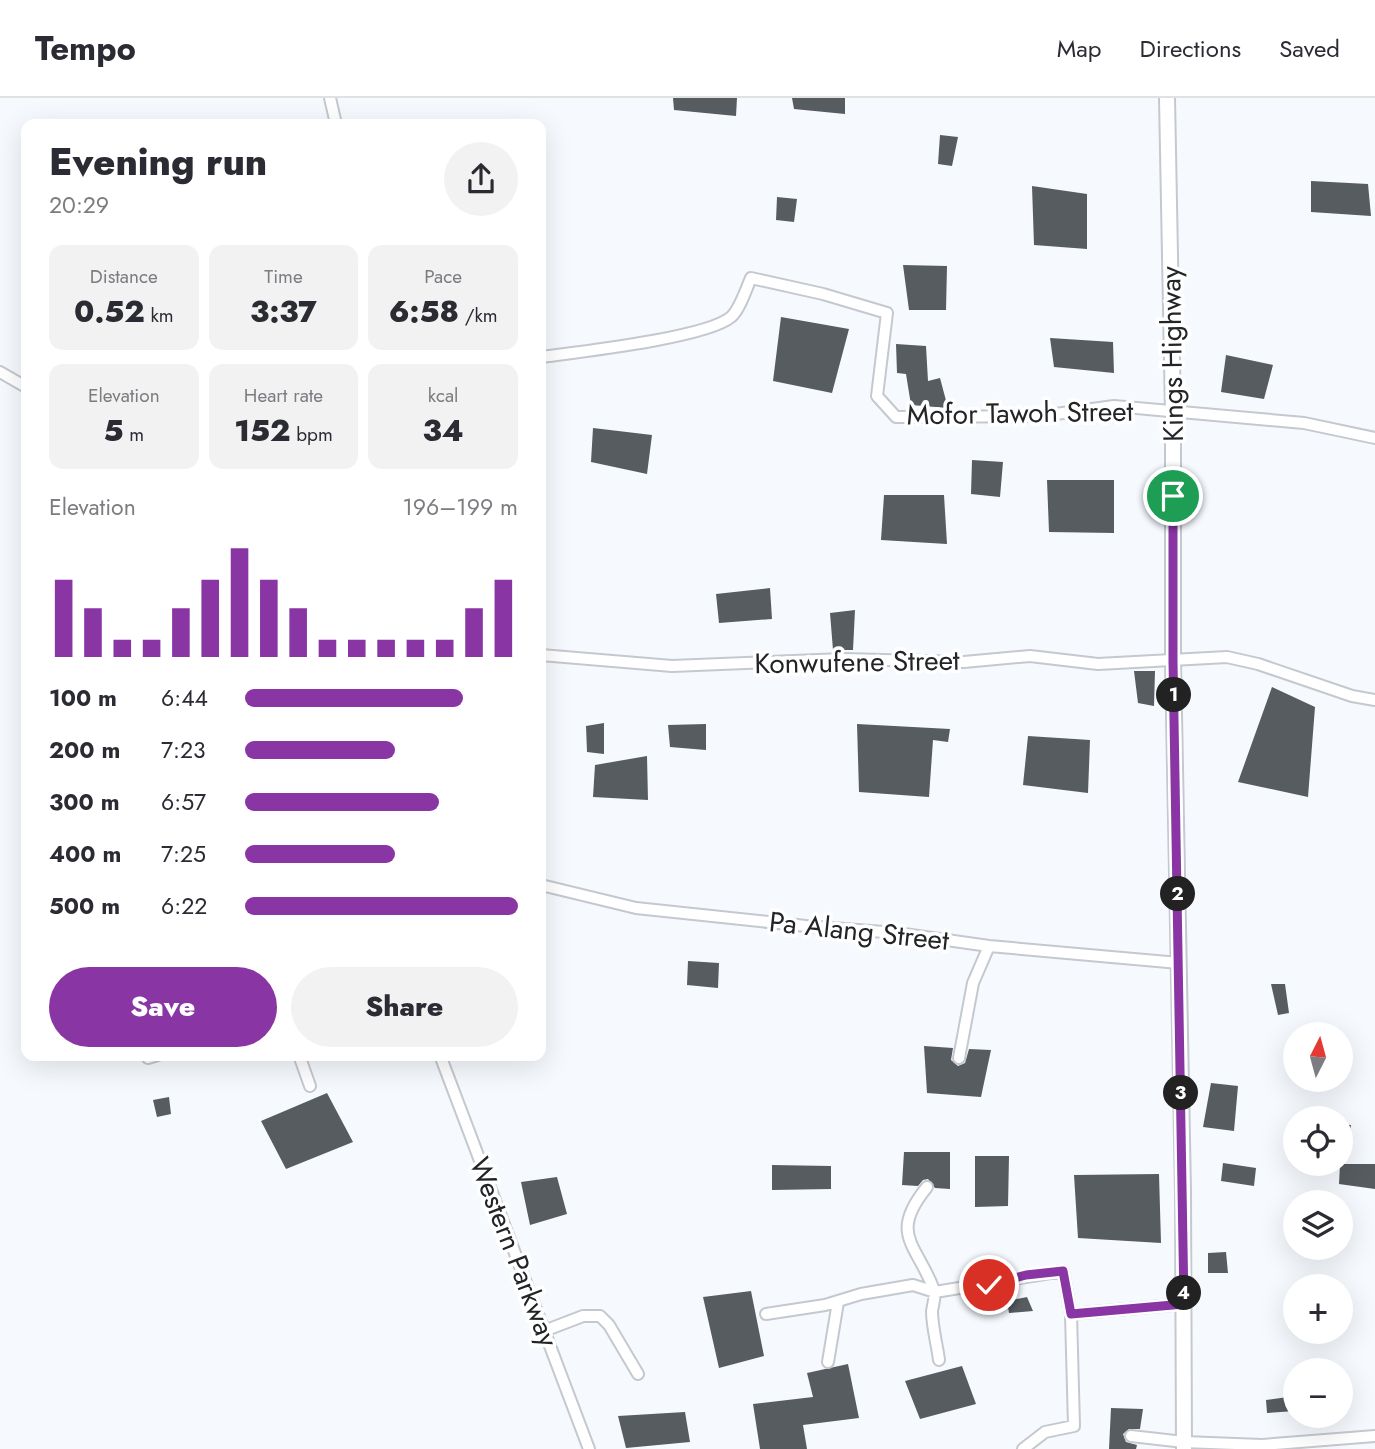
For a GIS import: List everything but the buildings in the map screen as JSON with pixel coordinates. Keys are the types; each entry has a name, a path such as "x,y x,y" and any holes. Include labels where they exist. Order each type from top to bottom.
{"street":[{"path":"330,98 335,119"},
{"name":"Kings Highway","path":"1167,98 1184,1445"},
{"name":"Mofor Tawoh Street","path":"546,356 626,345 706,328 732,316 751,278 823,294 887,313 877,396 896,418 1041,416 1114,406 1173,413"},
{"path":"0,372 21,384"},
{"path":"1173,413 1304,423 1375,438"},
{"name":"Konwufene Street","path":"546,655 672,666 843,659 964,662 1030,656 1098,664 1227,657 1352,696 1375,700"},
{"name":"Pa Alang Street","path":"546,886 636,908 806,926 863,929 989,946 1179,962"},
{"path":"959,1058 973,983 989,946"},
{"path":"301,1061 310,1086"},
{"name":"Western Parkway","path":"442,1061 589,1449"},
{"path":"928,1187 912,1206 907,1221 912,1250 935,1292 932,1313 939,1360"},
{"path":"766,1314 914,1285 935,1292 1063,1271 1071,1314 1074,1426 1045,1432 1023,1449"},
{"path":"828,1362 838,1302"},
{"path":"1071,1314 1184,1304"},
{"path":"544,1331 583,1316 600,1316 609,1325 638,1374"},
{"path":"1131,1436 1184,1445 1262,1445 1375,1436"}],"route":[{"path":"989,1285 1026,1275 1063,1271 1071,1314 1184,1304 1173,661 1173,496"}]}
